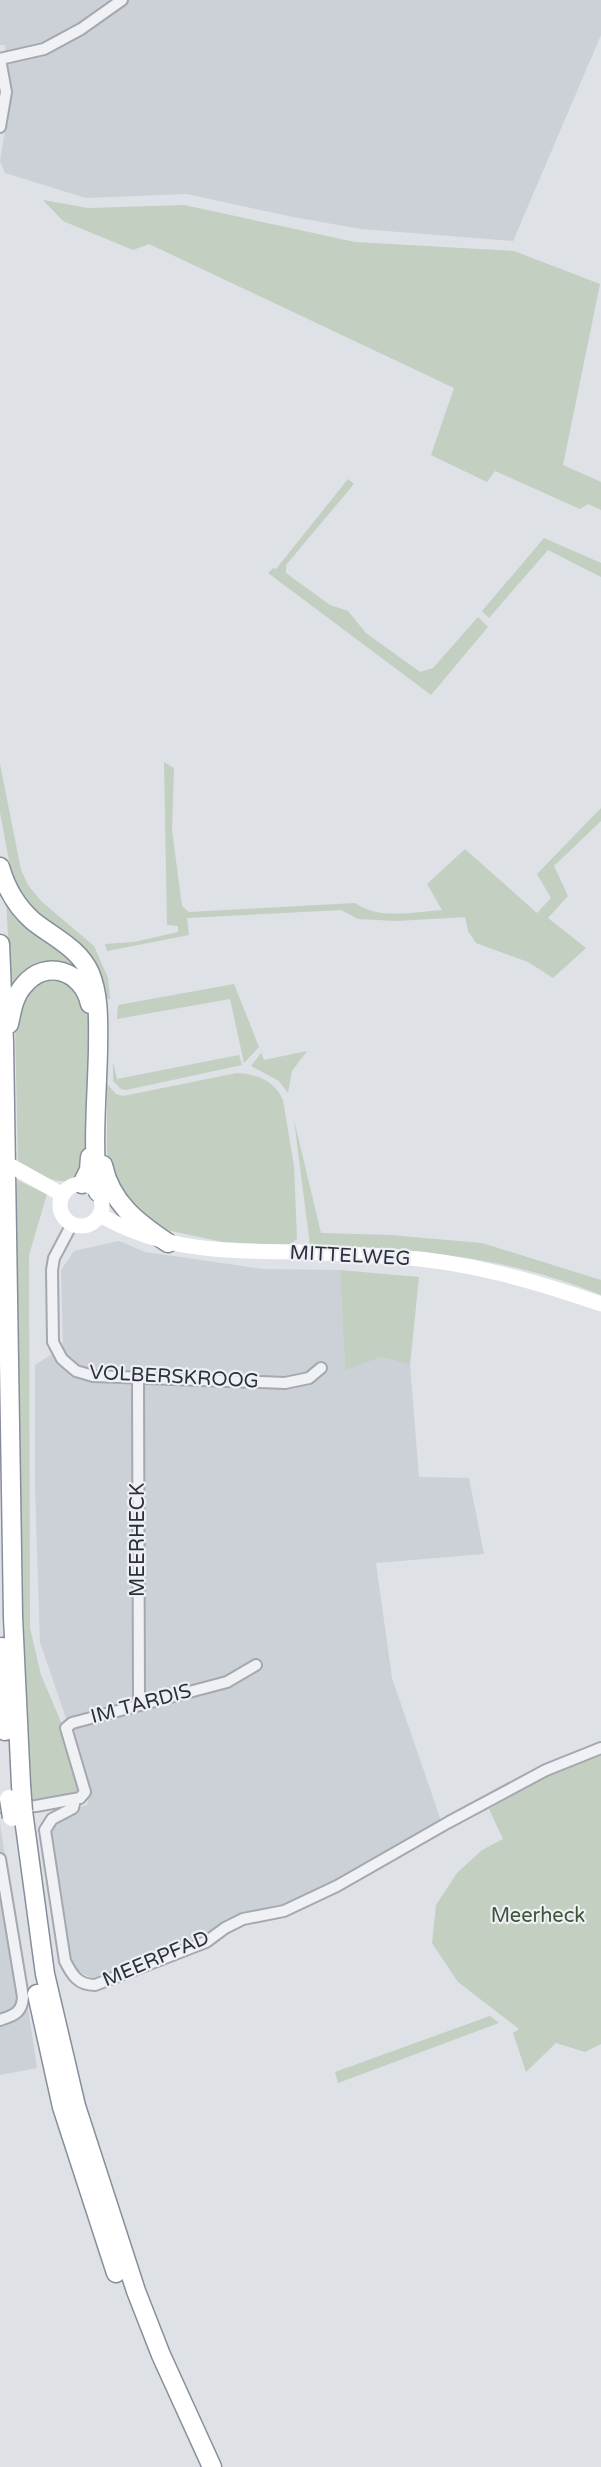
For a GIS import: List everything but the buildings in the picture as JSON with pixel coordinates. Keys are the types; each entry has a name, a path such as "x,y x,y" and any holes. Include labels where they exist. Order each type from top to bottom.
{"highway":[{"path":"0,867 6,885 16,902 35,922 75,952 85,965 92,980 98,1024 97,1131 90,1188"},
{"path":"0,944 4,1043 12,1547 13,1804 45,1974 76,2106 136,2291 160,2355 212,2467"},
{"path":"4,1043 16,996 30,978 55,969 68,973 81,983 89,998 93,1033 90,1188"},
{"path":"97,1131 105,1175 117,1200 140,1224 168,1243"},
{"path":"0,1556 3,1697 34,1982 62,2107 124,2296 149,2359 199,2467"}],"main road":[{"path":"0,1160 63,1195"},
{"path":"70,1187 90,1188 102,1204 100,1215 94,1222 85,1226 72,1224 61,1212 63,1195 70,1187"},
{"name":"MITTELWEG","path":"100,1215 126,1230 191,1248 400,1257 472,1266 551,1286 601,1304"}],"street":[{"path":"0,127 6,92 0,59 44,49 81,29 122,0"},
{"name":"VOLBERSKROOG","path":"72,1224 54,1258 52,1270 53,1342 62,1359 76,1371 93,1376 285,1383 309,1378 321,1368"},
{"name":"MEERHECK","path":"138,1376 139,1704"},
{"name":"IM TARDIS","path":"75,1800 80,1798 85,1791 66,1728 72,1723 227,1682 256,1665"},
{"name":"MEERPFAD","path":"75,1800 73,1808 52,1819 45,1830 65,1961 72,1976 90,1985 206,1942 225,1928 243,1919 284,1911 337,1886 448,1822 546,1770 601,1748"},
{"path":"13,1804 36,1806 75,1800"},
{"path":"0,1859 23,1997 22,2007 17,2014 0,2019"}],"shaded area":[{"path":"0,0 601,0 601,35 513,241 361,229 187,194 86,198 5,173 0,161 11,96 5,45 0,45"},
{"path":"119,1241 145,1252 263,1269 340,1270 345,1369 381,1357 410,1365 419,1477 469,1478 484,1554 376,1563 392,1678 441,1821 284,1908 248,1915 157,1955 92,1978 73,1969 51,1827 62,1816 88,1804 87,1780 40,1642 35,1488 35,1365 63,1347 61,1270 74,1251"},
{"path":"0,1823 37,2068 0,2075"}],"green space":[{"path":"43,200 88,208 184,205 355,242 514,251 600,284 563,465 601,482 601,510 588,504 580,509 495,471 487,482 431,455 454,388 149,244 133,250 63,221"},
{"path":"348,479 354,484 286,565 286,573 330,605 348,611 366,633 420,672 433,668 478,617 488,627 431,695 268,573 273,568 276,569"},
{"path":"544,538 601,563 601,577 548,550 489,618 482,611"},
{"path":"164,762 174,768 172,830 182,906 189,912 355,903 375,912 385,913 442,910 427,884 465,849 537,913 551,898 537,874 601,808 601,821 554,866 568,896 548,918 586,948 553,978 528,962 476,943 468,931 465,917 397,921 358,919 341,910 187,918 189,935 107,951 105,944 134,942 178,932 178,926 167,925"},
{"path":"0,764 21,870 28,885 41,901 94,946 108,978 110,999 103,999 13,883 0,812"},
{"path":"6,897 65,951 84,975 62,965 11,996"},
{"path":"67,978 87,1007 89,1018 88,1153 78,1178 62,1181 40,1175 18,1162 15,1025 19,1006 35,980"},
{"path":"234,984 259,1047 244,1063 230,999 117,1019 118,1005"},
{"path":"307,1051 292,1071 288,1093 279,1081 251,1066 261,1053 264,1060"},
{"path":"239,1055 242,1065 126,1090 121,1089 113,1081 113,1062 117,1079"},
{"path":"237,1073 252,1075 270,1083 280,1093 283,1100 294,1166 297,1239 289,1245 223,1242 166,1230 151,1223 129,1206 109,1165 107,1084 116,1094 123,1096"},
{"path":"294,1120 321,1233 390,1235 482,1243 601,1280 601,1295 564,1281 493,1262 422,1252 310,1245"},
{"path":"17,1180 47,1194 29,1255 30,1628 41,1675 64,1729 81,1788 78,1793 29,1802 21,1709 15,1239"},
{"path":"340,1270 419,1277 410,1365 381,1357 345,1370"},
{"name":"Meerheck","path":"601,1752 601,2044 585,2052 556,2043 526,2072 513,2033 519,2029 458,1982 432,1943 436,1905 457,1873 482,1850 503,1839 489,1809 543,1778"},
{"path":"490,2016 499,2023 338,2083 335,2072"}]}
